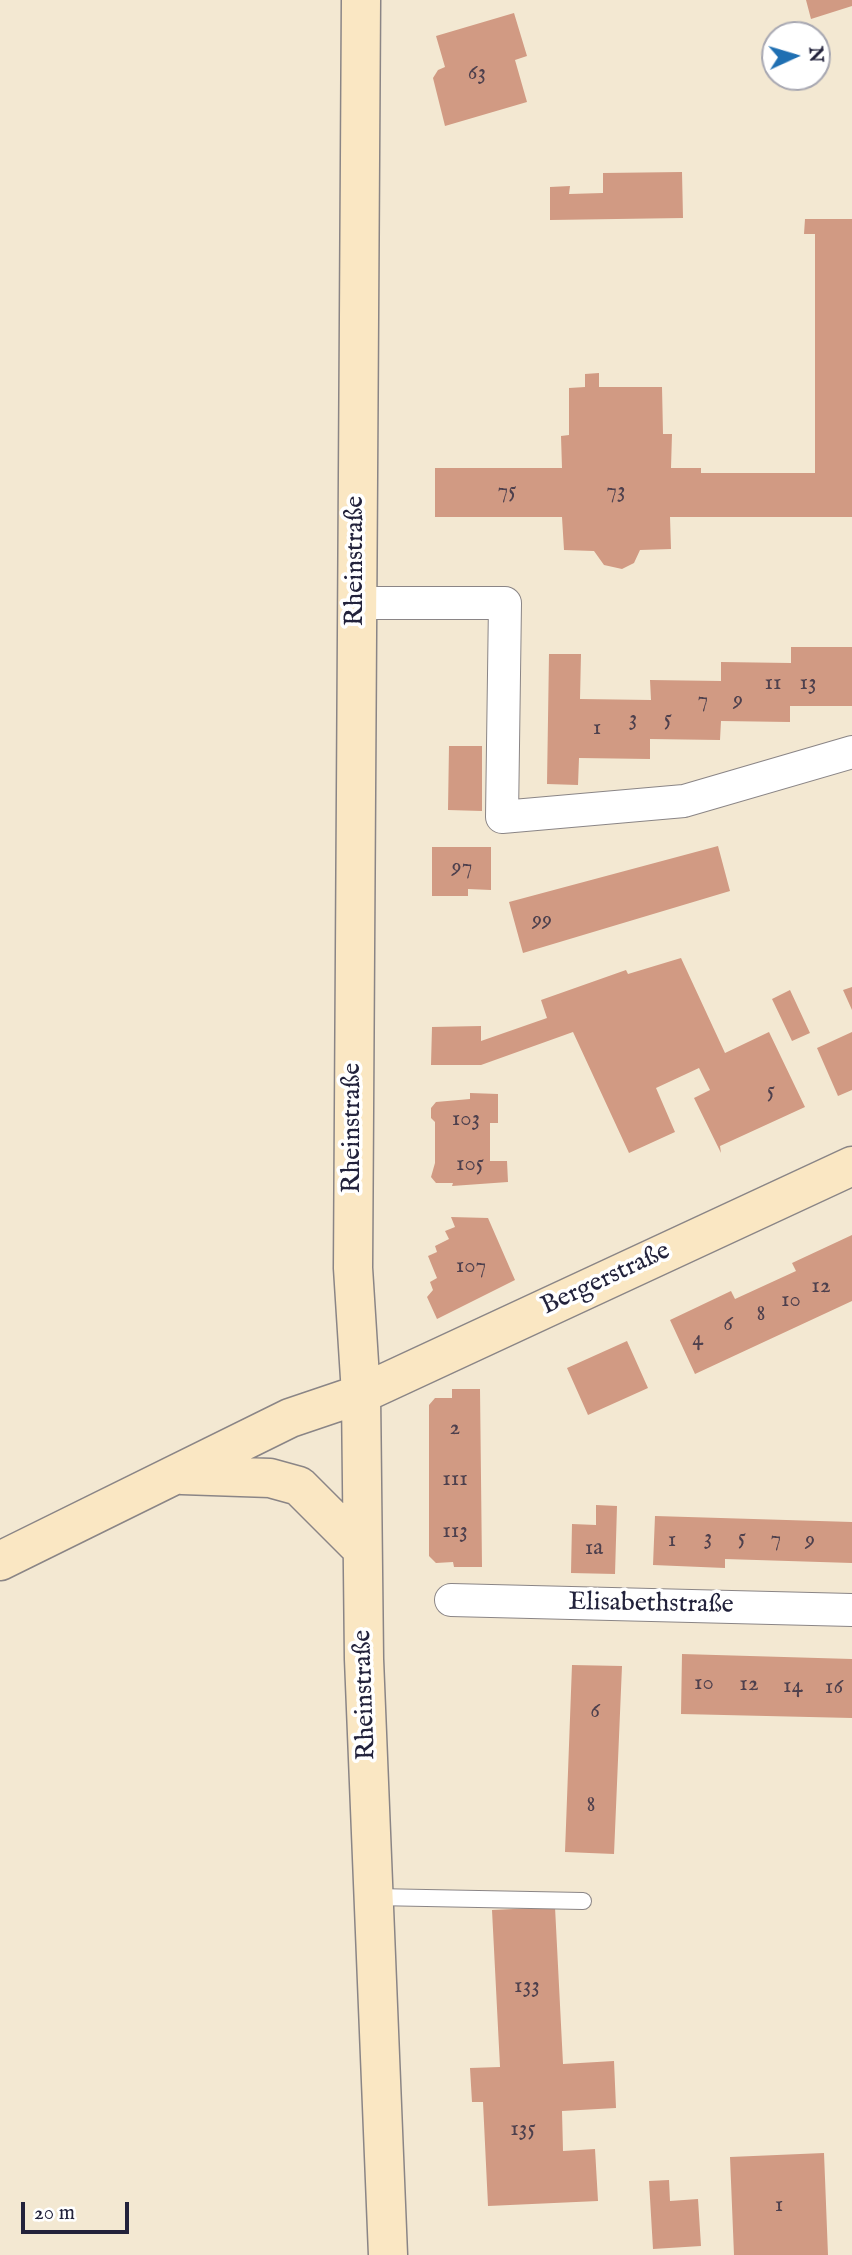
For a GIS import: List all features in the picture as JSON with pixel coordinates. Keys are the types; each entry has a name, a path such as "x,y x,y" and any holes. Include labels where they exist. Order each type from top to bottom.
{"main road":[{"name":"Rheinstraße","path":"361,0 353,1268 361,1394 362,1549 388,2255"},
{"name":"Bergerstraße","path":"0,1561 289,1419 361,1394 852,1166"},
{"path":"176,1475 270,1478 299,1486 362,1549"}],"street":[{"path":"357,603 505,603 502,817 684,801 852,752"},
{"name":"Elisabethstraße","path":"451,1600 852,1610"}],"lane":[{"path":"374,1897 583,1901"}],"building":[{"path":"806,0 852,0 852,6 811,19"},
{"path":"514,13 527,56 515,60 527,102 445,126 433,78 438,70 445,67 436,36"},
{"path":"682,172 683,218 550,220 550,187 570,186 569,194 603,193 603,173"},
{"path":"805,219 852,219 852,517 670,517 671,549 640,550 634,563 622,569 604,565 594,551 564,550 562,517 435,517 435,468 562,468 561,436 569,435 569,388 585,387 585,374 599,373 599,387 662,387 663,434 672,434 671,468 701,468 701,473 815,473 815,234 804,234"},
{"path":"791,647 852,647 852,706 790,706 790,722 721,721 720,740 650,739 650,759 579,758 578,785 547,784 549,654 581,654 580,699 651,700 650,680 721,681 721,662 791,663"},
{"path":"449,746 482,746 482,811 448,810"},
{"path":"718,846 730,891 523,953 509,902"},
{"path":"432,847 491,847 491,890 468,889 468,896 432,896"},
{"path":"681,958 725,1053 769,1032 805,1107 720,1146 721,1153 694,1098 710,1090 699,1068 656,1088 675,1132 629,1153 573,1032 481,1065 431,1065 432,1027 481,1026 481,1041 547,1018 541,1000 626,970 628,974"},
{"path":"852,987 852,1010 843,990"},
{"path":"790,990 810,1033 792,1041 772,999"},
{"path":"852,1032 852,1090 838,1096 817,1048"},
{"path":"470,1093 498,1094 498,1123 490,1123 490,1161 507,1161 508,1182 452,1186 453,1183 436,1183 431,1177 435,1163 435,1122 431,1118 431,1108 436,1102 470,1099"},
{"path":"451,1217 488,1218 515,1280 437,1319 427,1297 433,1290 430,1282 437,1278 428,1256 437,1252 435,1246 449,1239 445,1231 455,1227"},
{"path":"852,1235 852,1301 695,1374 670,1320 731,1291 735,1299 796,1271 792,1263"},
{"path":"627,1341 648,1388 588,1415 567,1368"},
{"path":"452,1389 480,1389 482,1567 454,1567 453,1562 436,1563 429,1556 429,1405 435,1398 452,1398"},
{"path":"596,1505 617,1506 615,1574 571,1573 572,1524 596,1525"},
{"path":"655,1516 852,1522 852,1563 725,1559 725,1568 653,1565"},
{"path":"682,1654 852,1659 852,1718 681,1714"},
{"path":"572,1665 622,1666 614,1854 565,1852"},
{"path":"555,1907 563,2064 614,2061 616,2108 562,2111 563,2151 595,2149 598,2201 488,2206 483,2102 472,2102 470,2068 500,2067 492,1910"},
{"path":"824,2153 828,2255 734,2255 730,2157"},
{"path":"669,2180 670,2201 698,2199 701,2246 653,2249 649,2181"}]}
